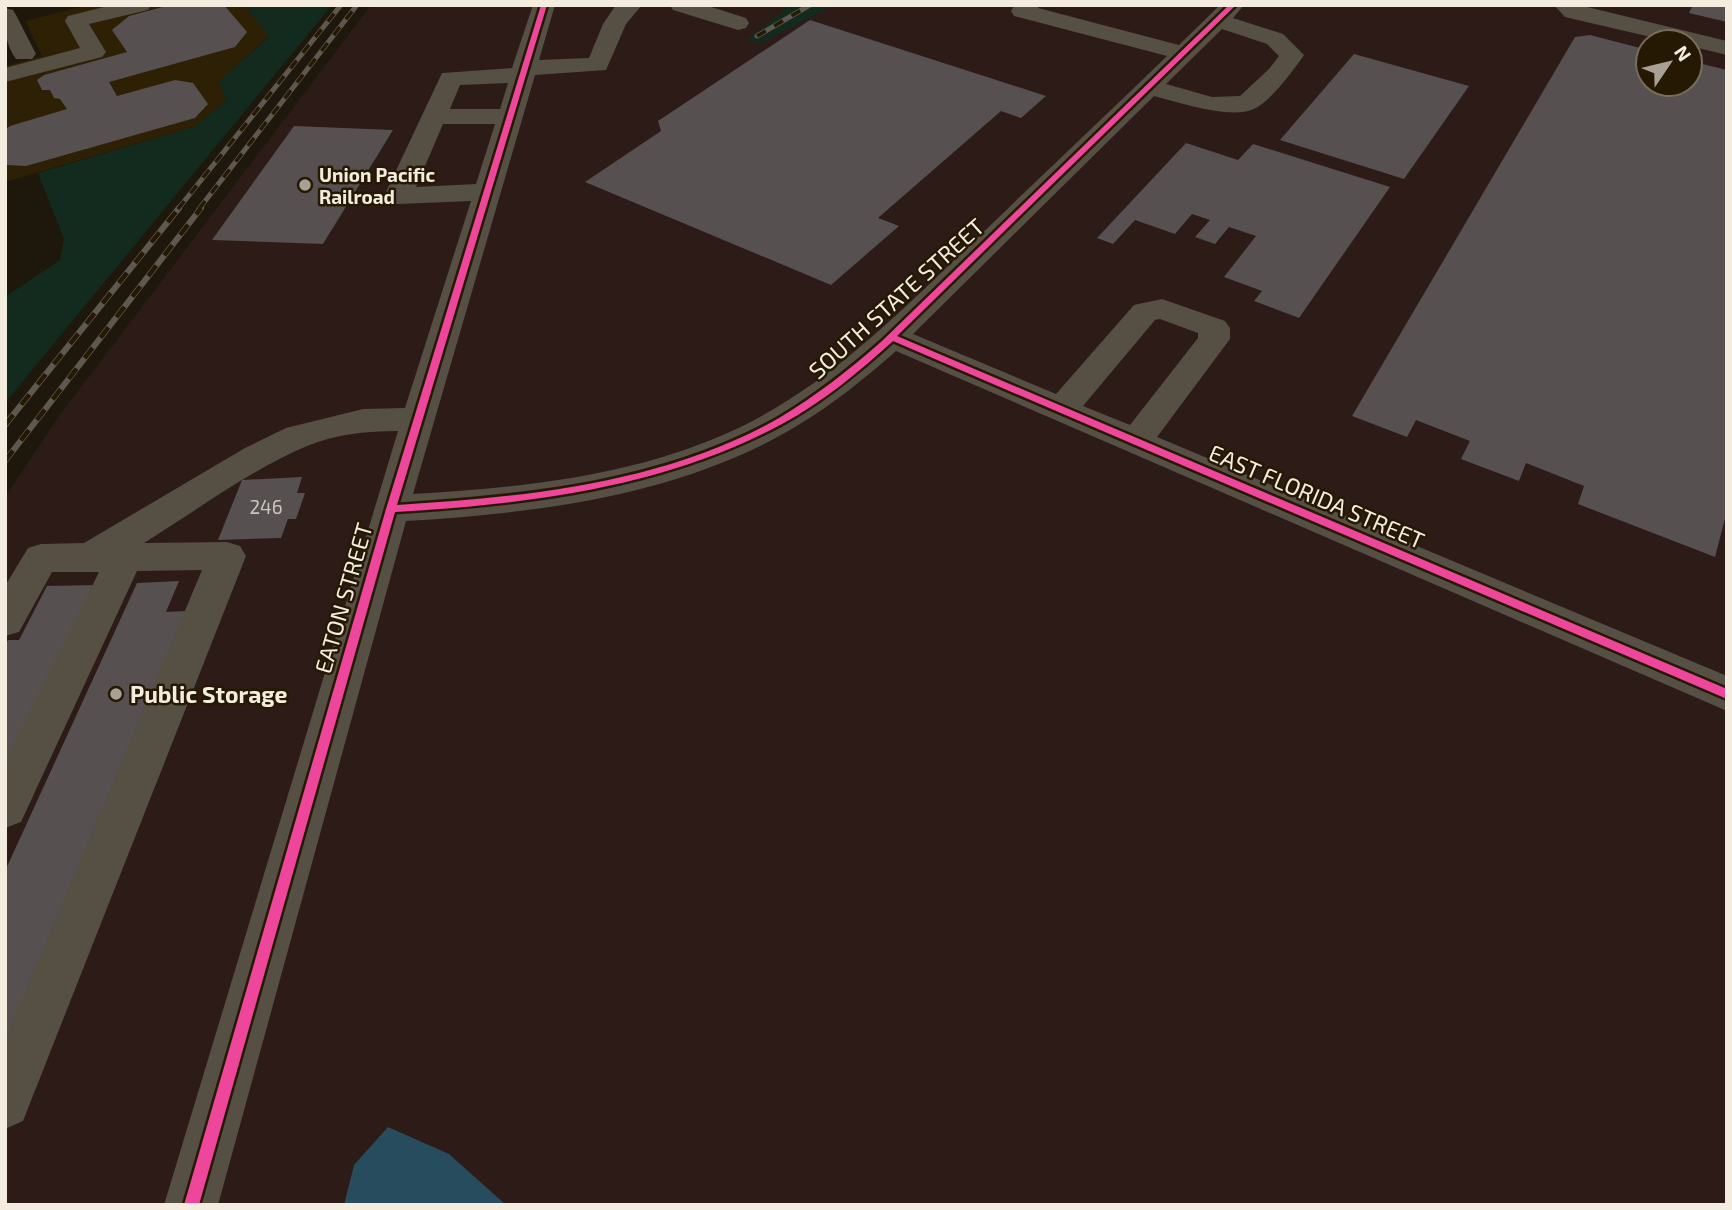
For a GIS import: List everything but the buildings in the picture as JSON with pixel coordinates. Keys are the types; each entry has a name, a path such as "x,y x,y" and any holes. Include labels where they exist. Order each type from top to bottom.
{"street":[{"path":"5,75 94,52 76,21 140,5"},
{"name":"EATON STREET","path":"191,1205 417,419 544,5"},
{"path":"485,192 398,197 451,78 598,65 617,20 631,5"},
{"path":"681,5 738,23"},
{"path":"1029,5 1022,11 1184,53"},
{"path":"1565,5 1573,12 1727,48"},
{"path":"1148,88 1212,104 1247,103 1278,74 1292,55 1275,39 1225,13"},
{"name":"SOUTH STATE STREET","path":"391,509 470,505 561,493 620,481 681,462 780,421 817,397 892,337 1225,13"},
{"path":"5,15 24,54"},
{"path":"433,117 509,116"},
{"path":"1062,409 1145,312 1162,309 1214,328 1214,339 1136,441"},
{"name":"EAST FLORIDA STREET","path":"892,337 1727,694"},
{"path":"5,808 108,557 257,457 298,436 363,420 417,419"},
{"path":"5,621 41,558 228,555 5,1103"}],"shaded area":[{"path":"88,5 245,5 269,36 220,81 227,100 196,126 5,182 5,66 42,56 25,21"},
{"path":"371,5 1727,5 1727,1205 5,1205 5,497 59,416"}],"green space":[{"path":"245,5 332,5 5,403 5,297 60,260 64,239 38,173 196,126 227,100 219,81 269,37"},
{"path":"796,5 834,5 761,43 746,40 787,8"}],"water":[{"path":"388,1127 449,1154 506,1205 344,1205 354,1165"}],"railway":[{"path":"178,209 341,5"},
{"path":"199,209 357,5"},
{"path":"757,36 810,5"},
{"path":"5,425 179,208"},
{"path":"5,461 201,208"}],"cycle path":[{"path":"191,1205 391,509 544,5"},
{"path":"391,509 541,495 640,476 735,443 780,421 808,404 860,365 909,321 1233,5"},
{"path":"892,337 1727,694"}],"place":[{"name":"Union Pacific Railroad","path":"305,185"},
{"name":"Public Storage","path":"116,694"}]}
